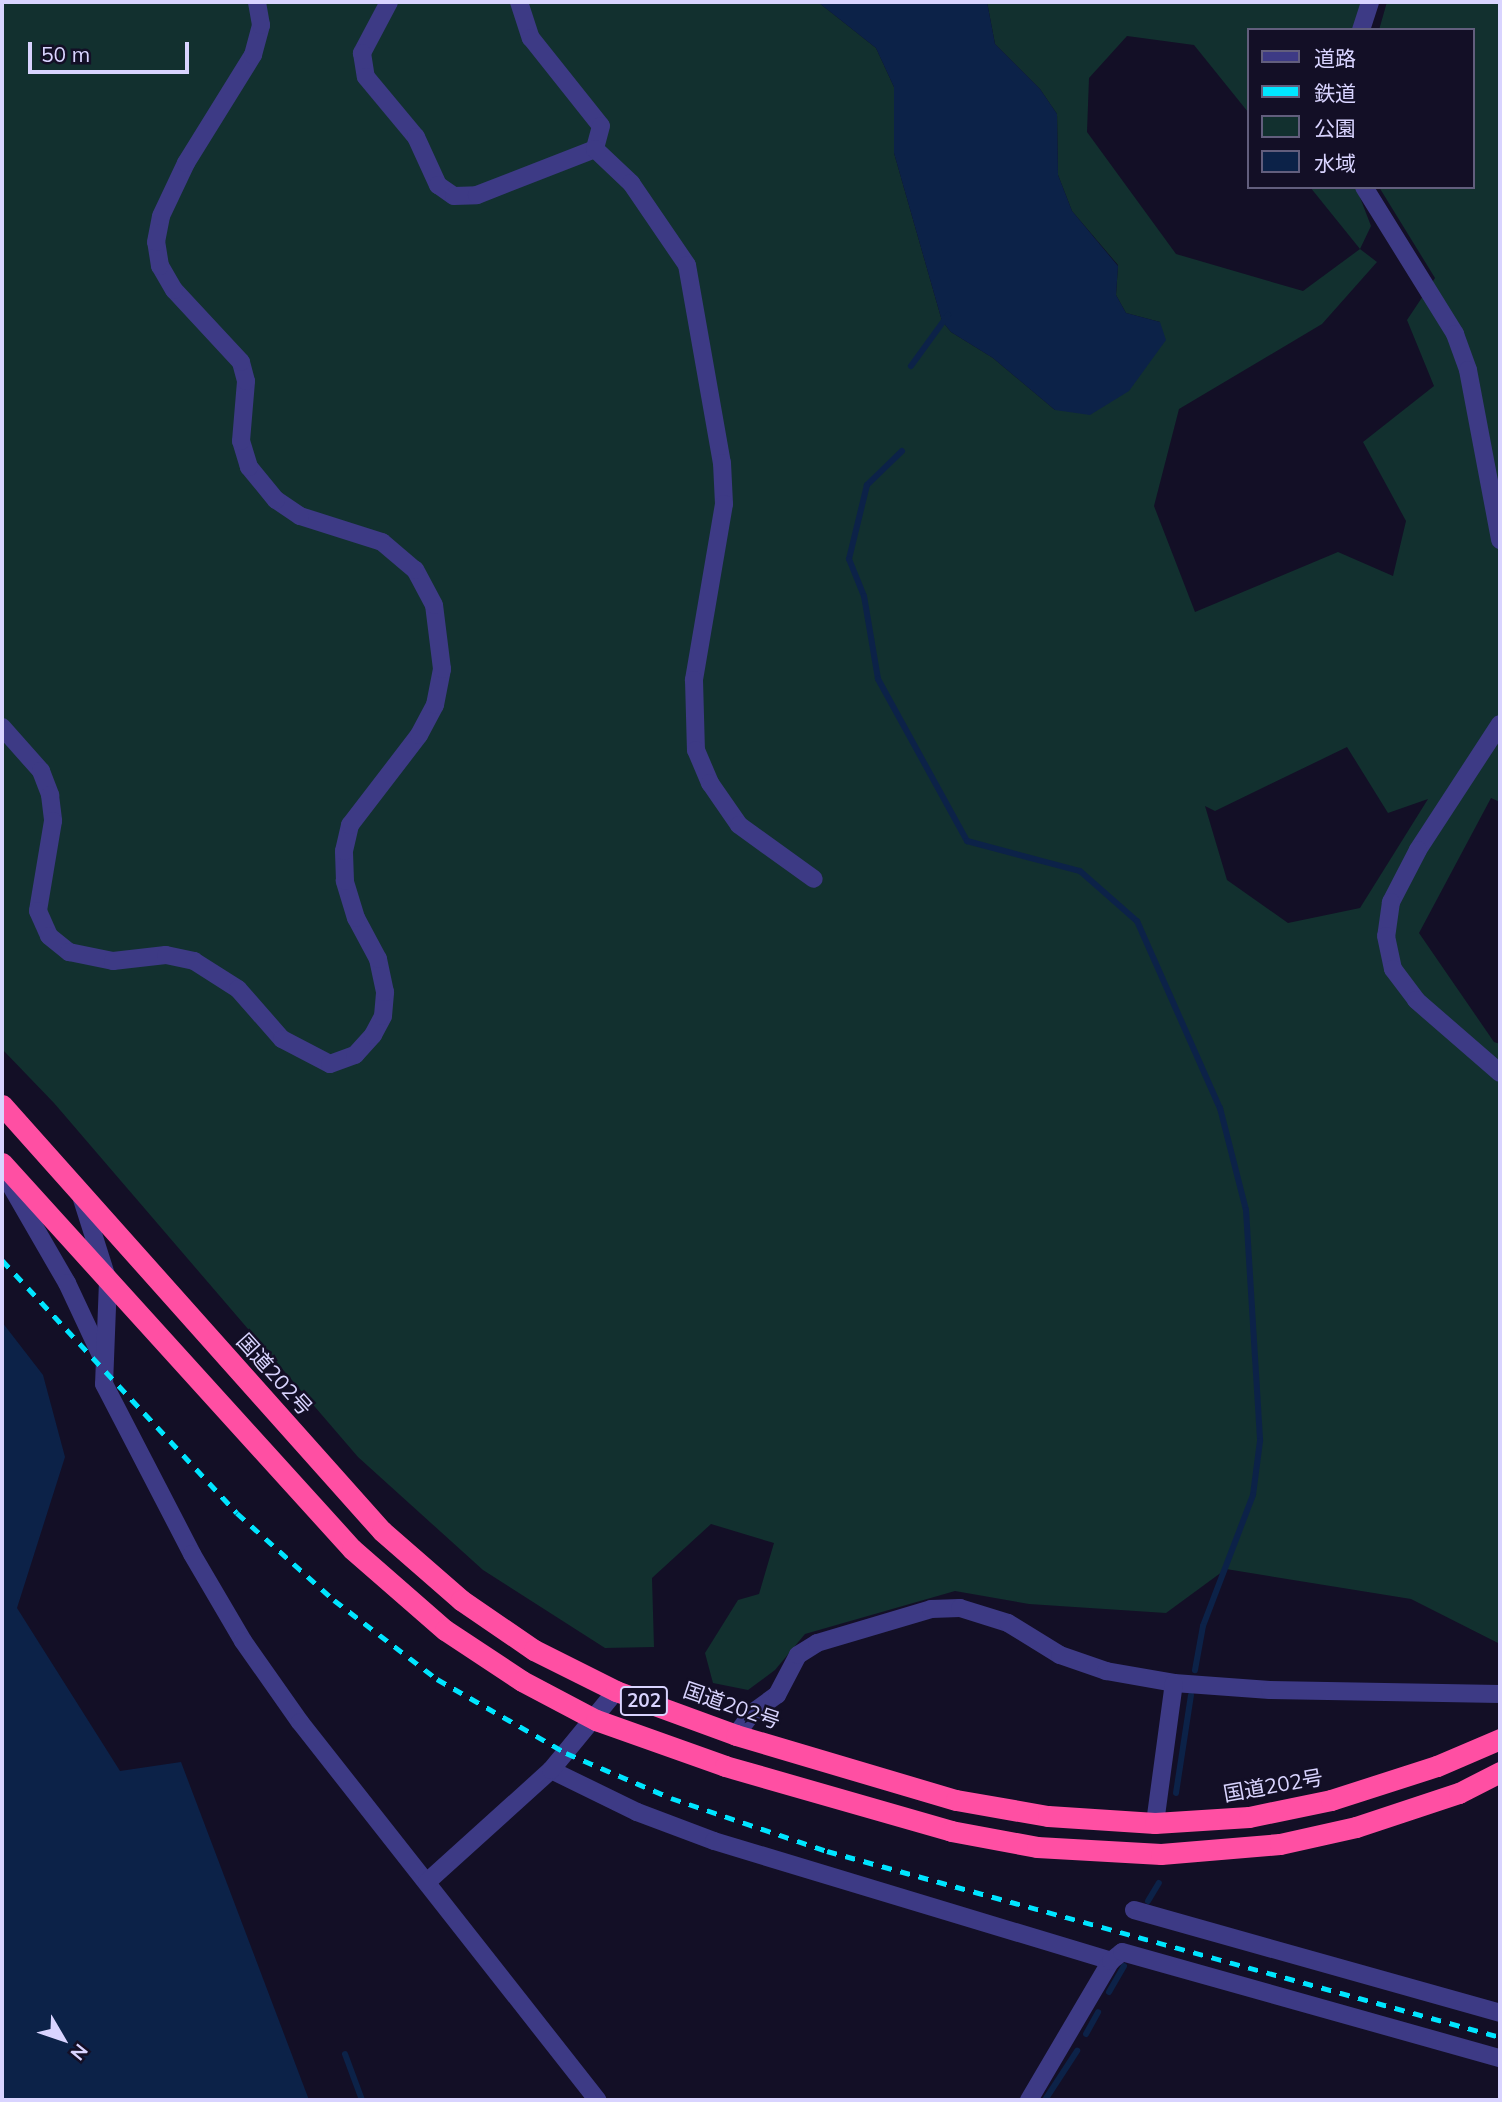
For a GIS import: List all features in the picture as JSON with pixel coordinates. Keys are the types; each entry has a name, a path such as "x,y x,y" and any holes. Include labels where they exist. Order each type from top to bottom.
{"highway":[{"name":"国道202号","path":"2,1105 382,1531 461,1600 534,1650 616,1691 736,1735 956,1800 1048,1816 1155,1823 1249,1817 1332,1800 1437,1766 1500,1739"},
{"name":"202","path":"2,1163 352,1549 445,1630 522,1681 596,1720 725,1766 951,1831 1050,1848 1161,1854 1280,1844 1368,1823 1459,1793 1500,1772"}],"street":[{"path":"2,727 41,771 50,795 53,821 38,911 49,936 69,952 113,961 166,955 194,961 238,989 282,1039 330,1065 355,1055 373,1035 383,1016 385,992 378,959 356,918 345,881 344,851 350,824 419,735 435,705 442,670 435,605 415,570 382,542 300,516 276,500 249,467 241,441 246,381 241,362 174,290 160,266 156,242 162,216 186,163 253,55 261,25 257,2"},
{"path":"390,2 362,53 366,77 416,137 438,185 454,196 477,195 595,149"},
{"path":"519,2 531,38 601,126 595,149"},
{"path":"1362,28 1370,2"},
{"path":"595,149 631,183 688,265 722,463 724,504 694,680 696,750 709,783 739,825 814,879"},
{"path":"1365,189 1455,334 1468,370 1500,540"},
{"path":"1500,724 1418,850 1391,902 1386,936 1393,969 1416,1000 1500,1073"},
{"path":"2,1170 67,1283 104,1363"},
{"path":"80,1192 108,1281 104,1384 117,1416 243,1641 300,1722 597,2100"},
{"path":"736,1735 752,1713 777,1695 798,1655 817,1643 931,1609 960,1608 1008,1623 1072,1659 1106,1671 1174,1683 1270,1690 1500,1694"},
{"path":"1155,1823 1174,1683"},
{"path":"427,1882 551,1770 596,1720 616,1691"},
{"path":"551,1770 637,1812 713,1841 1111,1961"},
{"path":"1134,1910 1500,2013"},
{"path":"1029,2100 1111,1961 1122,1952 1500,2058"}],"green space":[{"path":"2,2 818,2 876,48 894,87 894,153 942,321 951,332 993,358 1055,410 1160,322 1126,313 1116,295 1118,265 1072,211 1058,175 1057,114 1040,89 995,44 987,2 1364,2 1357,28 1246,28 1246,110 1194,45 1127,36 1089,78 1087,132 1176,254 1303,291 1360,249 1377,262 1322,324 1179,409 1154,506 1195,612 1338,552 1393,576 1406,521 1363,442 1434,386 1407,320 1435,278 1380,189 1474,189 1474,28 1380,28 1387,2 1500,2 1500,802 1491,798 1419,933 1494,1042 1500,1044 1500,1644 1411,1599 1226,1569 1166,1613 1029,1604 955,1591 805,1634 775,1670 748,1690 713,1683 705,1653 738,1600 759,1594 774,1543 711,1524 652,1578 654,1647 605,1648 483,1570 358,1457 54,1103 2,1049","holes":["1347,747 1388,813 1428,799 1360,908 1288,923 1227,880 1205,806 1215,811"]},
{"path":"1312,189 1357,189 1371,226 1360,249"}],"water":[{"path":"818,2 987,2 995,44 1040,89 1057,114 1058,175 1072,211 1118,266 1116,295 1126,313 1160,322 1166,340 1129,391 1090,415 1055,410 993,358 951,332 942,321 894,153 894,87 876,48"},
{"path":"2,1322 43,1375 65,1457 17,1608 120,1771 181,1762 309,2100 2,2100"}],"waterway":[{"path":"911,366 948,315"},
{"path":"902,451 867,485 849,559 864,596 878,679 967,841 1080,871 1137,921 1220,1108 1246,1210 1260,1441 1253,1495 1203,1626 1195,1670"},
{"path":"1176,1793 1191,1695"},
{"path":"1148,1901 1159,1883"},
{"path":"1109,1992 1124,1966"},
{"path":"1086,2034 1098,2012"},
{"path":"1045,2100 1077,2051"},
{"path":"345,2054 362,2100"}],"railway":[{"path":"2,1260 237,1513 334,1600 437,1679 566,1753 671,1798 827,1851 1500,2037"}]}
